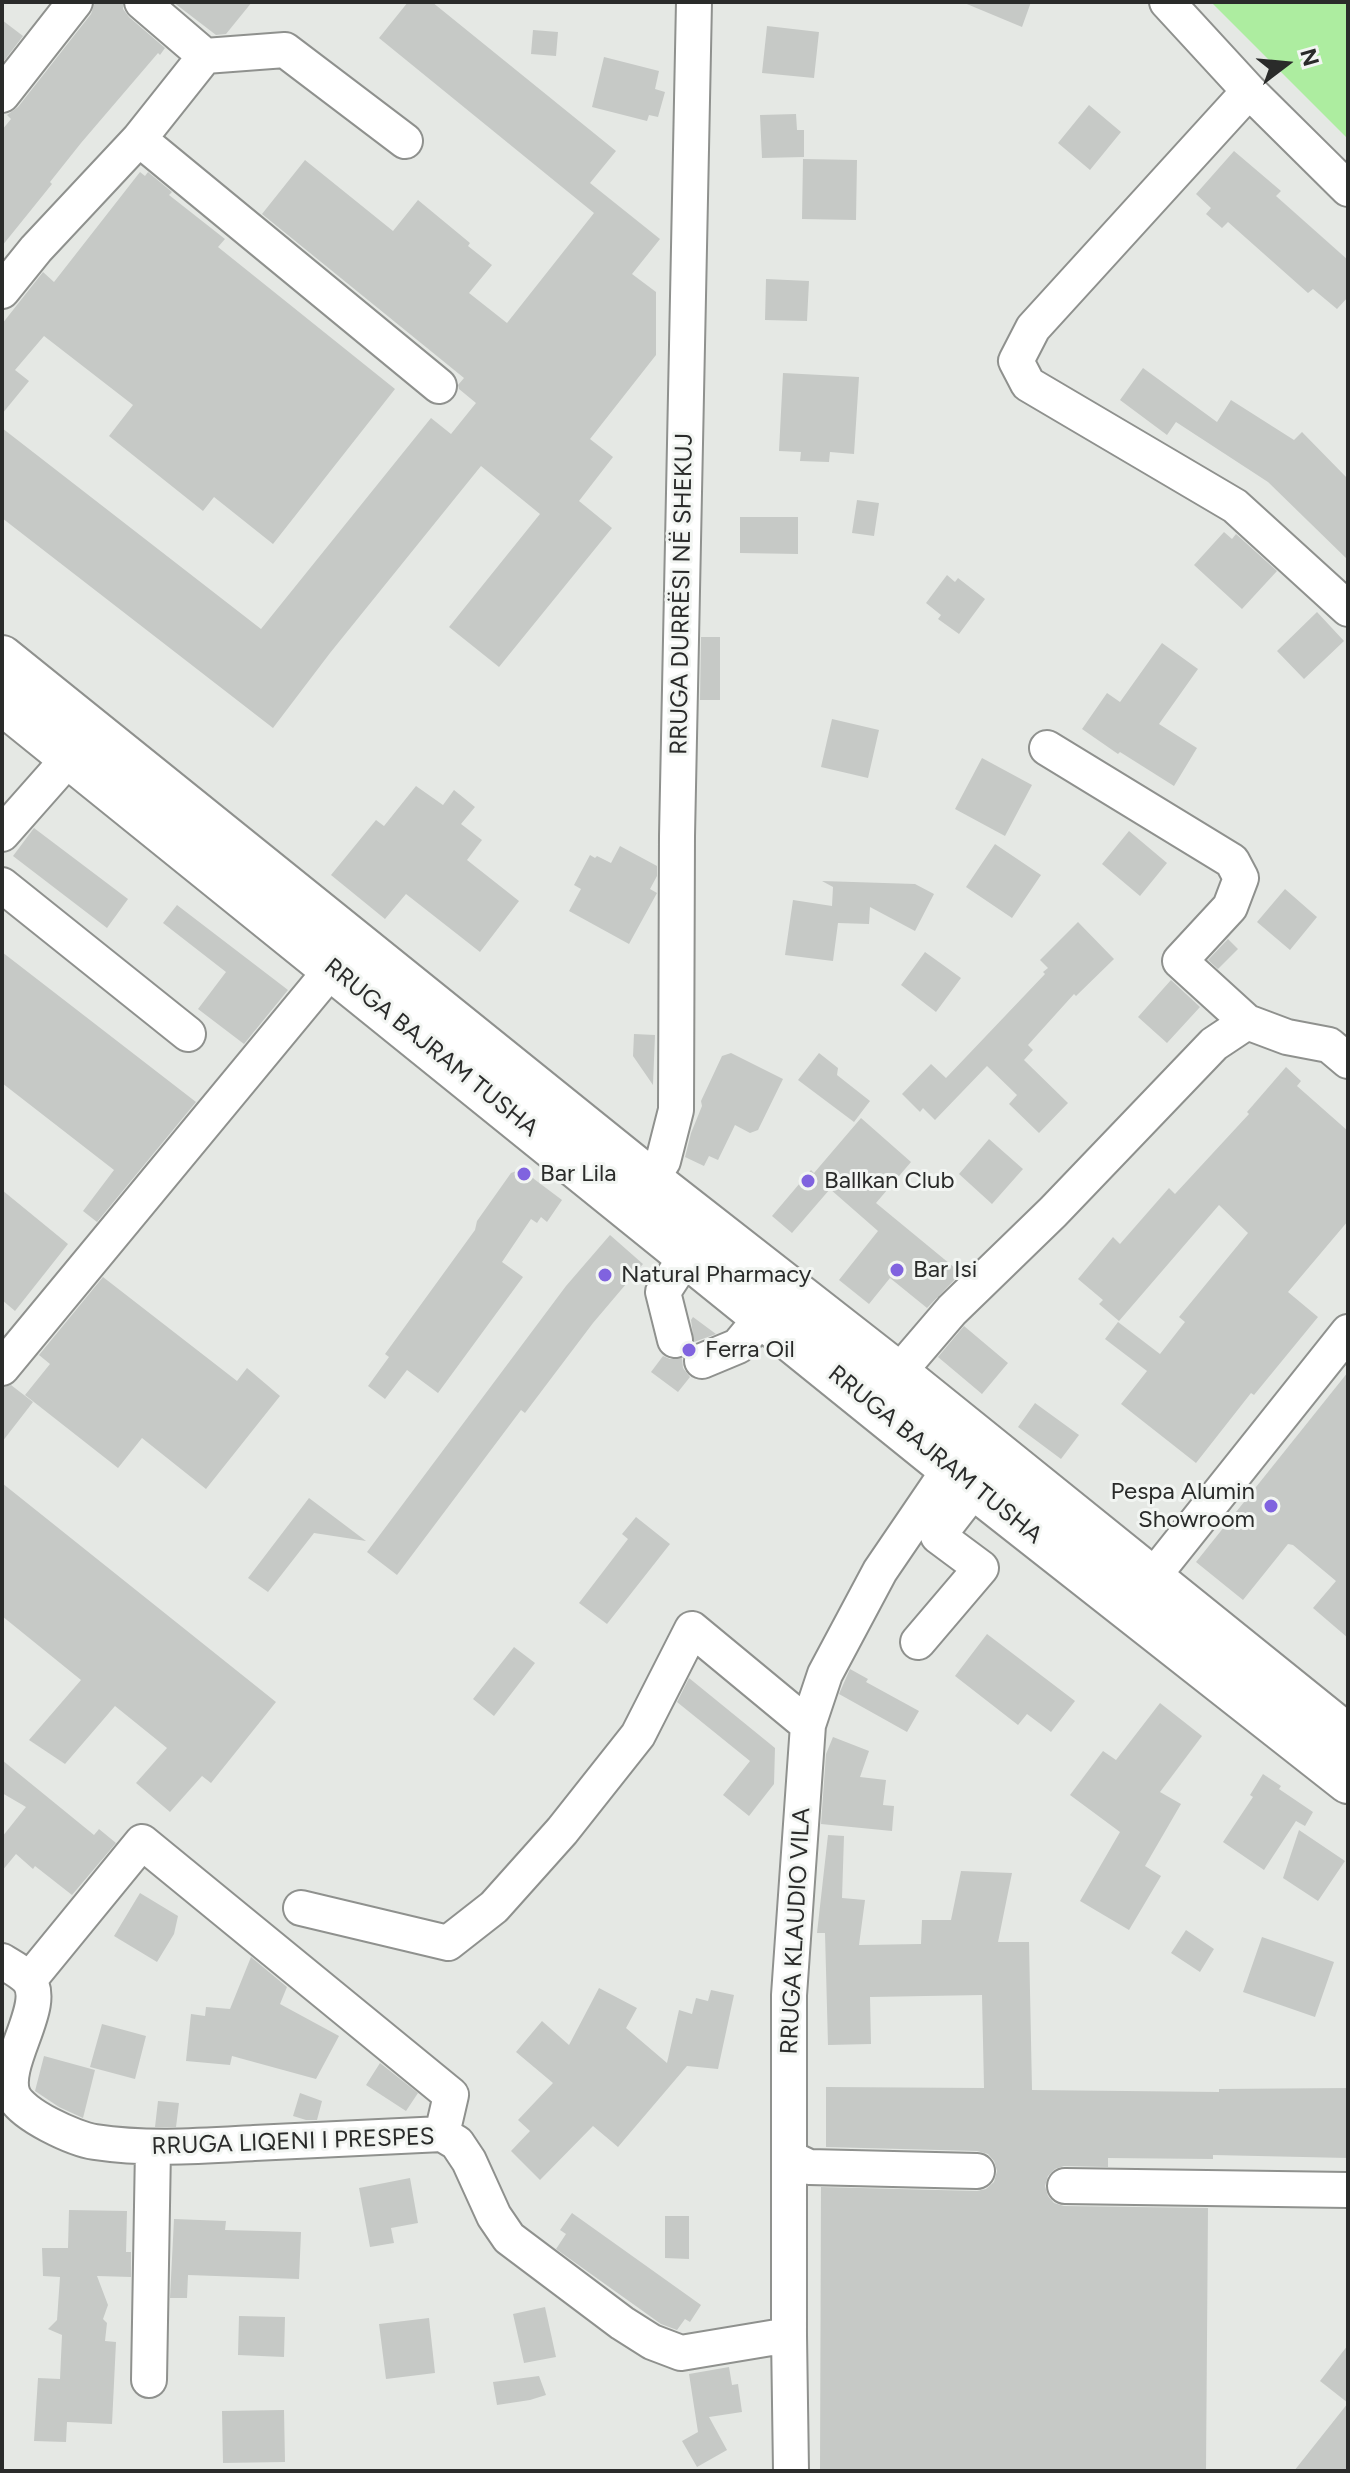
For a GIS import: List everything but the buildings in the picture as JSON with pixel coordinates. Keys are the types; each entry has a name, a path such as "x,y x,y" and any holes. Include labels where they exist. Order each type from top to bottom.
{"main road":[{"name":"RRUGA BAJRAM TUSHA","path":"2,657 651,1180 898,1373 966,1464 1151,1579 1348,1736"},
{"name":"RRUGA BAJRAM TUSHA","path":"2,703 763,1316 966,1464 1348,1782"}],"street":[{"path":"142,2 205,56 285,50 405,141"},
{"name":"RRUGA DURRËSI NË SHEKUJ","path":"651,1180 663,1161 676,1110 677,836 694,2"},
{"path":"1167,2 1249,91 1348,189"},
{"path":"2,95 67,5"},
{"path":"2,291 36,249 139,139 205,56"},
{"path":"1249,91 1033,328 1016,361 1028,384 1235,506 1348,609"},
{"path":"139,139 439,386"},
{"path":"1047,748 1232,861 1241,878 1230,907 1180,961 1247,1022 1287,1037 1342,1044"},
{"path":"2,834 70,757"},
{"path":"2,884 188,1034"},
{"path":"2,1368 332,969"},
{"path":"898,1373 952,1310 1053,1212 1214,1044 1247,1022"},
{"path":"687,1255 663,1292 688,1351 738,1346 763,1316"},
{"path":"1151,1579 1348,1332"},
{"path":"918,1642 981,1568 938,1536 966,1464"},
{"name":"RRUGA KLAUDIO VILA","path":"791,2471 789,1995 808,1725 825,1674 880,1571 966,1464"},
{"path":"301,1908 448,1943 494,1907 562,1831 638,1735 692,1629 808,1725"},
{"path":"16,1970 142,1842 451,2095 442,2134"},
{"name":"RRUGA LIQENI I PRESPES","path":"16,1970 33,1994 10,2080 13,2096 25,2110 48,2124 91,2142 153,2148 442,2134 457,2143 469,2161 494,2216 509,2238 652,2342 681,2353 789,2335"},
{"path":"149,2380 153,2148"},
{"path":"790,2158 809,2167 977,2171"},
{"path":"1065,2186 1348,2190"}],"green space":[{"path":"1211,2 1348,2 1348,139"}],"place":[{"name":"Bar Lila","path":"524,1174"},
{"name":"Ballkan Club","path":"808,1181"},
{"name":"Bar Isi","path":"897,1270"},
{"name":"Natural Pharmacy","path":"605,1275"},
{"name":"Ferra Oil","path":"689,1350"},
{"name":"Pespa Alumin Showroom","path":"1271,1506"}]}
